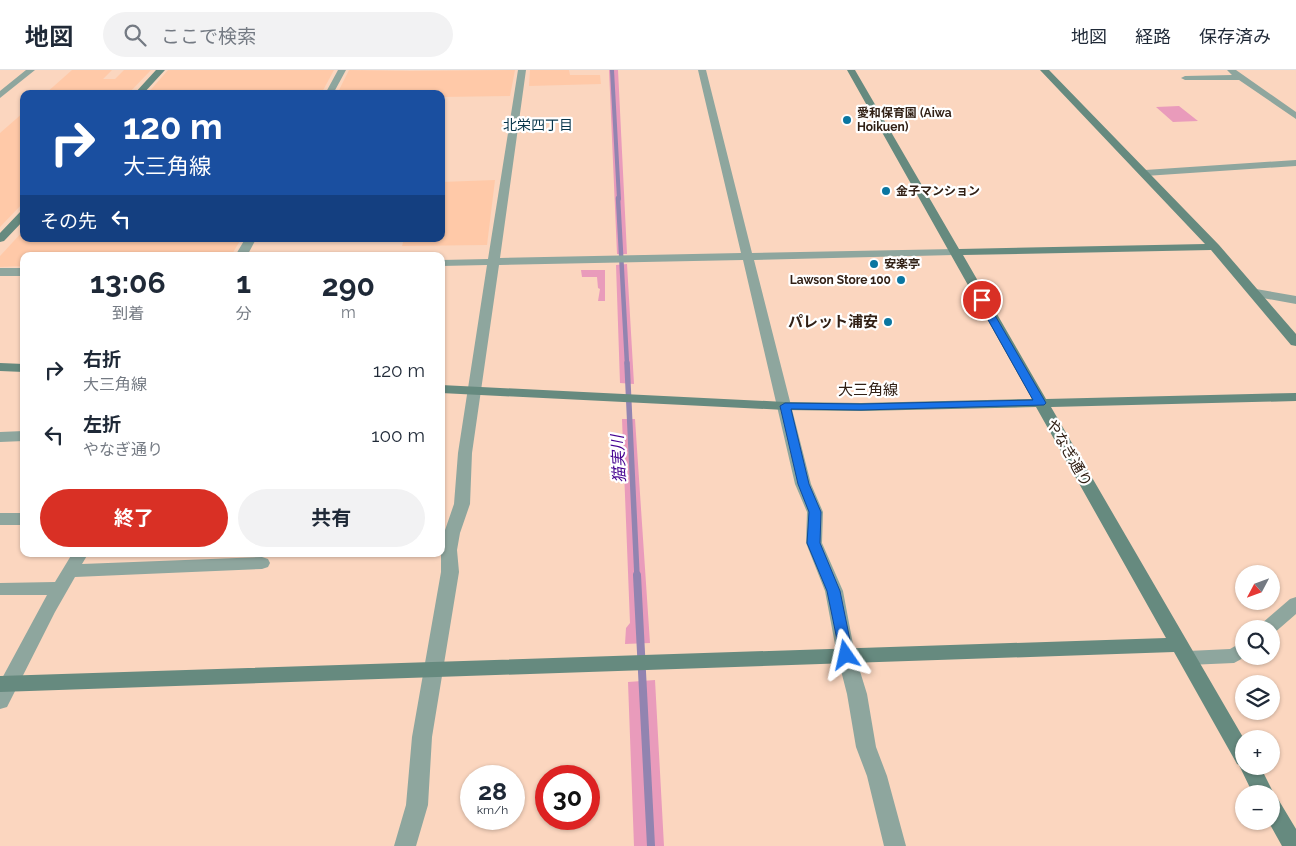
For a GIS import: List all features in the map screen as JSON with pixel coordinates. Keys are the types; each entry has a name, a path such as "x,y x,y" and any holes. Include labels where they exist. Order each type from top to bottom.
{"street":[{"path":"0,95 31,70"},
{"path":"142,90 161,70"},
{"path":"331,90 342,70"},
{"path":"406,846 417,805 422,737 442,612 448,593 450,572 449,550 452,533 462,504 462,469 522,70"},
{"path":"702,70 803,484 815,512 814,543 834,591 846,655 857,694 866,747 877,776 895,846"},
{"name":"やなぎ通り","path":"851,70 1235,742"},
{"path":"1044,70 1215,247 1296,342"},
{"path":"1231,70 1296,116"},
{"path":"1184,78 1241,77"},
{"path":"0,84 14,83"},
{"path":"1145,173 1296,163"},
{"path":"0,239 20,218"},
{"path":"445,263 1215,247"},
{"path":"0,272 20,272"},
{"path":"1256,293 1296,300"},
{"path":"0,367 20,368"},
{"name":"大三角線","path":"445,388 785,406 861,407 1296,398"},
{"path":"0,437 20,436"},
{"path":"0,519 20,519"},
{"path":"0,701 4,684 78,557"},
{"path":"70,571 262,563"},
{"path":"0,589 59,588"},
{"path":"1277,620 1296,604"},
{"path":"4,684 846,655 1184,652 1235,655"},
{"path":"1280,822 1294,846"}],"shaded area":[{"path":"72,70 112,70 103,79 115,79 124,70 151,70 132,90 50,90"},
{"path":"168,70 334,70 323,90 150,90"},
{"path":"349,70 515,70 510,96 445,97 445,90 339,90"},
{"path":"530,70 569,70 570,75 600,75 601,84 529,86"},
{"path":"609,70 618,70 627,254 617,254"},
{"path":"1179,106 1198,121 1173,122 1156,107"},
{"path":"20,116 20,206 0,227 0,133"},
{"path":"495,180 487,245 402,246 403,242 445,242 445,182"},
{"path":"20,234 20,242 239,242 233,252 20,252 20,266 0,267 0,256"},
{"path":"627,264 634,384 620,383 616,265"},
{"path":"581,270 605,270 605,301 598,301 600,289 598,288 597,277 582,277"},
{"path":"622,419 635,419 650,643 625,644 626,628 630,623"},
{"path":"655,680 664,846 634,846 628,682"}],"waterway":[{"name":"猫実川","path":"612,70 619,199"},
{"name":"猫実川","path":"618,198 627,364"},
{"name":"猫実川","path":"627,363 637,576"},
{"name":"猫実川","path":"637,575 651,846"}],"place":[{"name":"愛和保育園 (Aiwa Hoikuen)","path":"847,120"},
{"name":"金子マンション","path":"886,191"},
{"name":"安楽亭","path":"874,264"},
{"name":"Lawson Store 100","path":"901,280"},
{"name":"パレット浦安","path":"888,322"}],"district":[{"name":"北栄四丁目","path":"538,125"}],"route":[{"path":"846,655 834,591 814,543 815,512 803,484 785,406 861,407 1040,403 982,300"}]}
